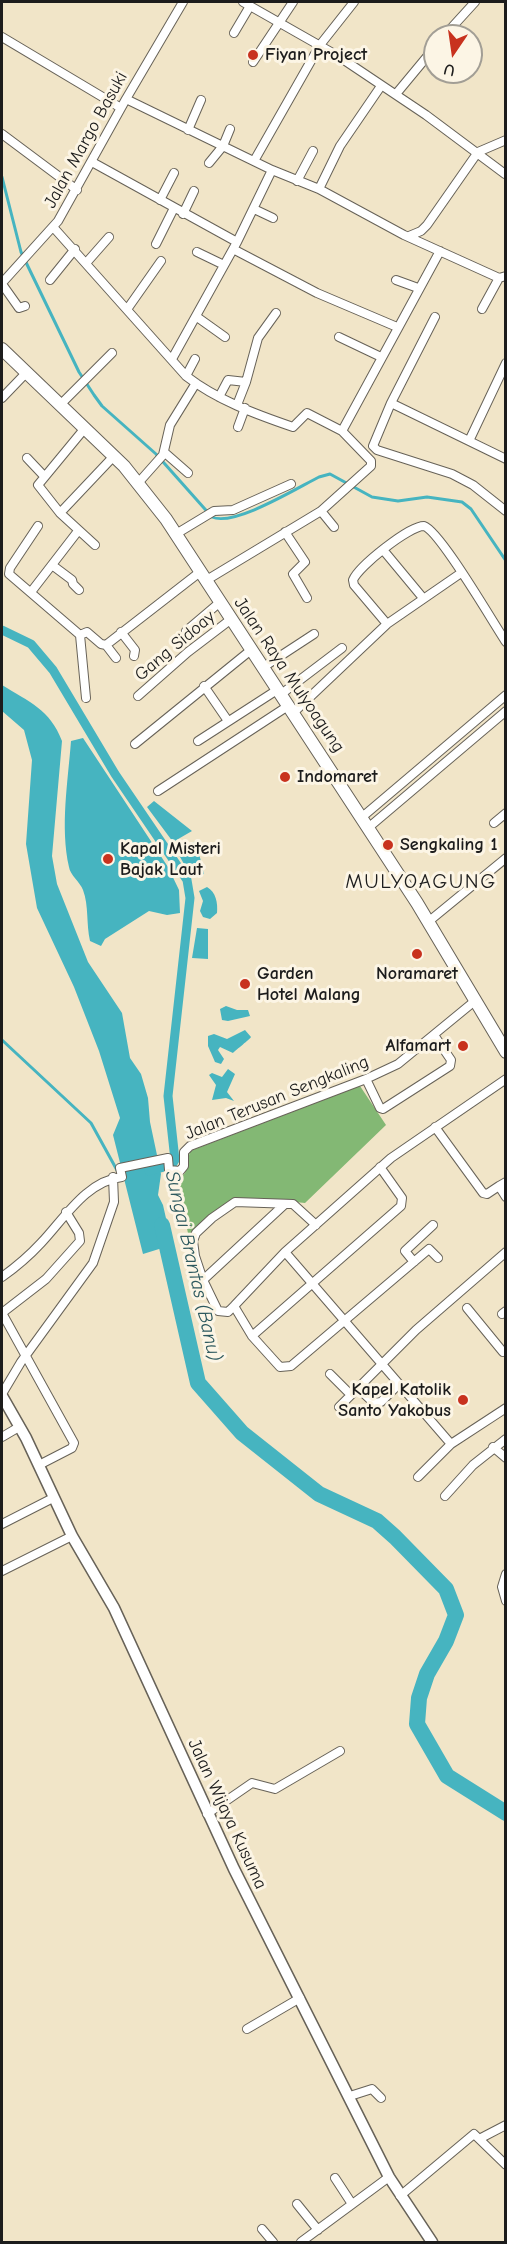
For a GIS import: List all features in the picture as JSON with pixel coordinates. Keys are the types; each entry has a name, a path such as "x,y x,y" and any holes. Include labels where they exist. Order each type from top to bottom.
{"main road":[{"name":"Jalan Raya Mulyoagung","path":"2,350 139,482 176,534 230,620 365,823 506,1052"},
{"name":"Jalan Wijaya Kusuma","path":"2,1395 39,1465 72,1536 114,1608 207,1814 350,2096 388,2177 405,2192 432,2242"}],"street":[{"name":"Jalan Margo Basuki","path":"2,283 54,228 181,2"},
{"path":"253,62 293,2"},
{"path":"254,161 320,45 354,2"},
{"path":"455,24 475,2"},
{"path":"234,33 247,4 320,45 396,94 505,174"},
{"path":"2,37 121,108"},
{"path":"396,94 423,61"},
{"path":"319,189 340,146 381,86"},
{"path":"126,99 163,113 188,130 272,170 319,189 378,222 502,277 483,309"},
{"path":"188,130 201,100"},
{"path":"209,163 223,146 230,129"},
{"path":"2,134 77,190"},
{"path":"409,236 421,231 427,225 478,153 506,140"},
{"path":"297,181 313,151"},
{"path":"92,162 317,293 397,327"},
{"path":"172,359 197,318 272,170"},
{"path":"160,200 174,172"},
{"path":"183,214 194,191"},
{"path":"156,244 174,208"},
{"path":"254,209 273,218"},
{"path":"54,228 87,262 186,376 195,383 241,407 294,427 307,413 343,429 372,463 355,482 321,510 203,576 121,632 106,645"},
{"path":"87,262 109,237"},
{"path":"50,280 75,249"},
{"path":"343,429 440,251"},
{"path":"197,252 224,265"},
{"path":"128,308 161,261"},
{"path":"396,280 418,288"},
{"path":"2,283 19,308 25,306"},
{"path":"238,427 246,382 258,338 276,313"},
{"path":"435,317 372,442 377,450 452,474 472,485 506,512"},
{"path":"197,318 225,337"},
{"path":"339,337 381,357"},
{"path":"60,405 112,353"},
{"path":"186,376 195,359"},
{"path":"469,441 506,363"},
{"path":"2,398 26,373"},
{"path":"219,397 228,380 246,382"},
{"path":"139,482 162,456 170,425 195,383"},
{"path":"391,403 506,459"},
{"path":"85,428 38,485 60,513 95,545"},
{"path":"162,456 188,473"},
{"path":"60,513 113,457"},
{"path":"27,459 44,476"},
{"path":"176,534 214,511 233,510 291,484"},
{"path":"321,510 334,527"},
{"path":"38,526 8,572 80,635 86,698"},
{"path":"387,624 354,585 353,580 359,570 405,533 419,526 429,527 447,547 461,573 506,642"},
{"path":"31,592 78,531"},
{"path":"285,532 305,562 293,574 307,598"},
{"path":"384,551 423,598"},
{"path":"52,565 72,580 79,590"},
{"path":"158,791 290,710 387,624 461,573"},
{"path":"186,631 219,603"},
{"name":"Gang Sidoay","path":"138,696 188,652 230,620"},
{"path":"121,632 135,650 134,656"},
{"path":"80,635 87,633 102,645 106,645 116,658"},
{"path":"262,668 314,634"},
{"path":"198,741 278,693 342,648"},
{"path":"135,744 251,650"},
{"path":"204,686 228,721"},
{"path":"365,823 445,747 506,695"},
{"path":"365,823 506,711"},
{"path":"445,747 451,756"},
{"path":"494,824 506,813"},
{"path":"428,922 506,858"},
{"name":"Jalan Terusan Sengkaling","path":"113,1177 121,1172 168,1163 175,1173 183,1169 183,1155 190,1146 366,1079 408,1058 476,1000"},
{"path":"366,1079 380,1108 383,1109 450,1066 451,1060 434,1035"},
{"path":"316,1224 298,1206 285,1204 235,1202 212,1218 194,1238 195,1256 203,1280 218,1311 231,1309 285,1252 380,1167 506,1079"},
{"path":"435,1127 483,1193 487,1194 502,1184 506,1197"},
{"path":"252,1336 401,1206 402,1198 380,1167"},
{"path":"2,1277 41,1243 71,1206 113,1177"},
{"path":"2,1395 26,1354 93,1263 114,1202 113,1177"},
{"path":"203,1280 285,1204"},
{"path":"39,1465 72,1448 74,1443 2,1313 45,1279 80,1241 79,1233 66,1212"},
{"path":"414,1262 405,1251 433,1225"},
{"path":"231,1309 280,1367 286,1368 430,1248 438,1258"},
{"path":"285,1252 451,1444"},
{"path":"339,1407 468,1283 506,1252"},
{"path":"467,1308 501,1353"},
{"path":"330,1374 351,1395"},
{"path":"358,1388 374,1403 381,1402 399,1384"},
{"path":"418,1477 451,1444 506,1408"},
{"path":"2,1437 19,1427"},
{"path":"445,1496 493,1447 506,1439"},
{"path":"493,1447 506,1458"},
{"path":"2,1524 53,1498"},
{"path":"2,1571 72,1536"},
{"path":"506,1574 502,1587 506,1601"},
{"path":"207,1814 252,1783 275,1789 340,1751"},
{"path":"247,2029 300,1998"},
{"path":"350,2096 372,2089 381,2098"},
{"path":"481,2138 506,2125"},
{"path":"405,2192 474,2134 481,2138 506,2165"},
{"path":"301,2242 388,2177"},
{"path":"335,2178 352,2204"},
{"path":"297,2204 318,2230"},
{"path":"262,2229 273,2242"}],"green space":[{"path":"360,1086 386,1125 305,1203 254,1198 228,1203 215,1211 189,1238 177,1181 185,1173 190,1151"}],"water":[{"path":"2,685 38,707 51,721 62,741 52,856 57,884 88,962 122,1013 130,1058 141,1074 148,1098 150,1122 161,1174 158,1195 163,1205 172,1245 143,1254 113,1135 120,1118 99,1051 74,987 37,908 26,844 32,760 24,730 2,711"},
{"path":"83,738 168,867 179,890 180,913 167,915 149,911 105,939 101,946 90,941 85,896 82,887 70,870 66,852 66,804 71,741"},
{"path":"154,801 192,831 173,842 147,807"},
{"path":"196,841 204,874 192,878 176,850"},
{"path":"207,887 216,898 217,905 217,913 210,919 203,917 200,911 203,901 199,891"},
{"path":"197,928 208,929 208,959 192,958"},
{"path":"226,1006 237,1010 248,1010 250,1016 228,1021 222,1020 220,1009"},
{"path":"245,1030 251,1037 233,1053 220,1047 218,1050 224,1059 221,1064 215,1062 208,1046 208,1036 214,1034 227,1039"},
{"path":"228,1069 235,1074 227,1092 234,1101 226,1098 212,1100 216,1085 209,1075 212,1073 222,1077"}],"waterway":[{"path":"2,177 21,252 79,372 102,406 156,454 212,517 222,519 250,512 319,477 330,474 372,497 398,501 427,497 462,502 471,509 506,561"},
{"path":"2,630 31,644 53,670 115,774 187,880 190,898 168,1096 175,1160 172,1165 149,1171"},
{"path":"2,1040 91,1123 118,1172"},
{"name":"Sungai Brantas (Banu)","path":"162,1225 198,1383 242,1433 319,1494 377,1521 446,1589 456,1615 446,1641 427,1674 419,1698 417,1724 447,1776 506,1813"}],"place":[{"name":"Fiyan Project","path":"253,55"},
{"name":"Indomaret","path":"285,777"},
{"name":"Sengkaling 1","path":"388,845"},
{"name":"Kapal Misteri Bajak Laut","path":"108,859"},
{"name":"Noramaret","path":"417,954"},
{"name":"Garden Hotel Malang","path":"245,984"},
{"name":"Alfamart","path":"463,1046"},
{"name":"Kapel Katolik Santo Yakobus","path":"463,1400"}],"district":[{"name":"MULYOAGUNG","path":"421,882"}]}
